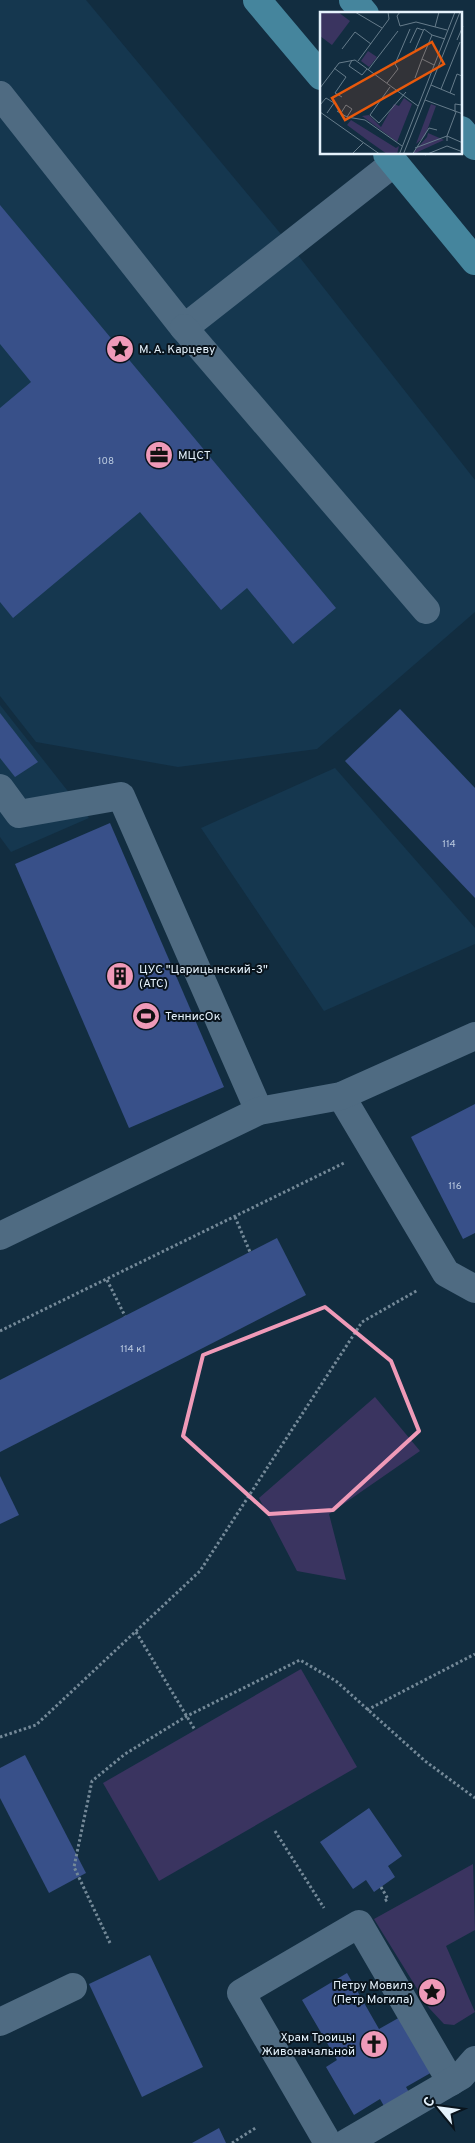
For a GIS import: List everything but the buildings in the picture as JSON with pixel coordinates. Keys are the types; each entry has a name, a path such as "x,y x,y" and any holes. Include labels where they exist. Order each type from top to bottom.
{"main road":[{"path":"257,0 320,75"},
{"path":"353,0 363,12"},
{"path":"462,131 475,146"},
{"path":"391,158 475,261"}],"lane":[{"path":"0,95 184,328 426,610"},
{"path":"184,328 391,158"},
{"path":"0,788 19,814 121,796 259,1111"},
{"path":"0,1236 259,1111 341,1096 475,1036"},
{"path":"341,1096 374,1148 446,1273 475,1289"},
{"path":"328,2143 241,1993 359,1924 451,2082"},
{"path":"0,2022 73,1987"},
{"path":"346,2143 461,2076 475,2060"}],"path":[{"path":"0,1331 374,1148"},
{"path":"235,1217 250,1252"},
{"path":"0,1736 36,1725 200,1572 362,1322 446,1273"},
{"path":"107,1280 126,1316"},
{"path":"136,1632 195,1730"},
{"path":"367,1710 475,1654"},
{"path":"110,1943 74,1867 92,1781 125,1754 187,1716 300,1660 336,1681 425,1761 475,1798"},
{"path":"275,1831 327,1913"},
{"path":"232,2143 258,2127"}],"highlighted area":[{"path":"325,1307 391,1361 419,1431 333,1510 269,1514 183,1436 203,1355"}],"shaded area":[{"path":"0,0 86,0 290,245 475,480 475,612 317,749 178,767 36,742 0,696"},
{"path":"0,705 89,818 11,852 0,837"},
{"path":"335,768 475,928 475,944 324,1011 201,828"},
{"path":"375,1397 420,1451 329,1514 346,1580 297,1571 259,1498"},
{"path":"301,1669 357,1767 159,1881 103,1783"},
{"path":"473,1864 475,1930 446,1946 475,2012 454,2025 444,2024 429,2008 374,1919"}],"place":[{"name":"М. А. Карцеву","path":"120,349"},
{"name":"МЦСТ","path":"159,455"},
{"name":"ЦУС \"Царицынский-3\" (АТС)","path":"120,976"},
{"name":"ТеннисОк","path":"146,1016"},
{"name":"Петру Мовилэ (Петр Могила)","path":"432,1992"},
{"name":"Храм Троицы Живоначальной","path":"374,2044"}]}
